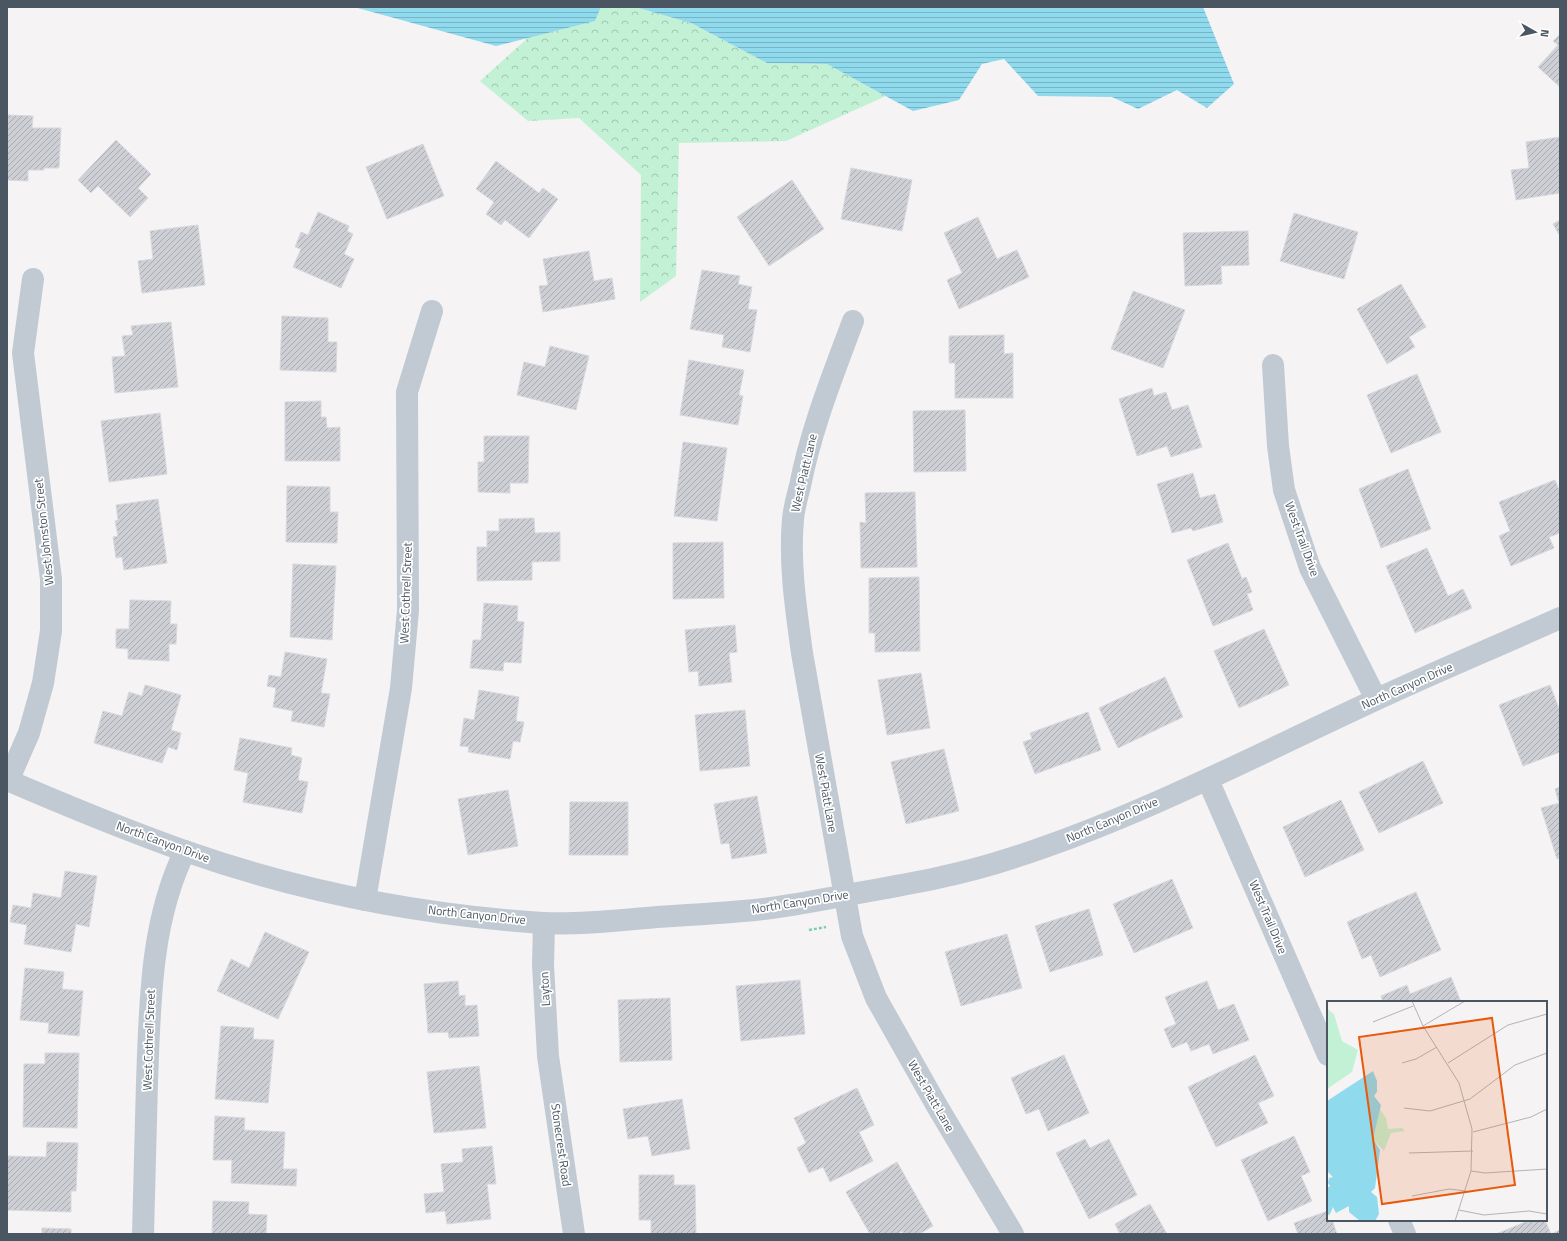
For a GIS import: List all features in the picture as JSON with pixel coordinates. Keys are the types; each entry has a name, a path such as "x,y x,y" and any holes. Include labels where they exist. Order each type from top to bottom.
{"street":[{"name":"West Johnston Street","path":"8,781 29,733 43,683 51,631 51,579 23,353 33,279"},
{"name":"West Cothrell Street","path":"365,900 401,688 408,610 407,392 432,311"},
{"name":"West Piatt Lane","path":"853,321 814,427 803,469 793,518 792,560 796,612 802,653 844,896 852,936 876,998 936,1106 1013,1234"},
{"name":"West Trail Drive","path":"1273,365 1278,446 1284,490 1310,568 1376,699"},
{"name":"North Canyon Drive","path":"8,781 104,821 185,851 260,874 365,900 468,916 544,923 577,923 756,910 844,896 954,875 1009,860 1062,842 1208,780 1376,699 1560,618"},
{"name":"West Trail Drive","path":"1208,780 1327,1053"},
{"name":"West Cothrell Street","path":"143,1234 149,1026 152,977 160,925 168,893 175,870 185,851"},
{"name":"Layton","path":"544,923 543,965 548,1056"},
{"name":"Stonecrest Road","path":"548,1056 574,1234"},
{"path":"1399,1221 1405,1234"}],"green space":[{"path":"601,7 635,7 691,23 767,63 827,64 886,96 786,141 679,143 676,276 640,302 641,175 579,118 528,121 480,81 529,37 595,21"}],"water":[{"path":"354,7 601,7 595,21 496,46"},
{"path":"635,7 1203,7 1234,84 1207,108 1177,90 1138,109 1112,97 1038,96 1004,59 982,64 959,100 913,111 827,64 767,63 691,23"}],"building":[{"path":"1560,34 1560,87 1538,67 1558,45 1553,41"},
{"path":"8,115 33,116 32,128 61,128 59,168 28,170 28,181 7,180"},
{"path":"1560,137 1560,193 1516,200 1511,170 1529,168 1526,142"},
{"path":"116,140 151,174 138,188 148,198 130,217 98,186 91,193 78,180"},
{"path":"423,144 444,196 387,219 366,167"},
{"path":"496,161 539,193 543,188 558,199 529,238 505,220 501,225 486,214 494,202 476,189"},
{"path":"851,168 912,180 902,231 841,219"},
{"path":"792,180 824,229 769,266 737,217"},
{"path":"318,212 349,226 347,231 353,234 344,254 354,259 341,288 293,267 301,249 295,247 301,232 308,235"},
{"path":"1294,213 1358,232 1344,279 1280,261"},
{"path":"978,217 997,259 1017,250 1029,277 959,309 947,280 962,273 944,233"},
{"path":"1560,220 1560,236 1553,224"},
{"path":"198,225 205,285 142,293 138,261 153,259 150,231"},
{"path":"1248,231 1249,265 1221,266 1222,284 1185,286 1183,233"},
{"path":"589,251 594,281 612,278 615,299 543,312 539,286 548,285 543,259"},
{"path":"702,270 740,276 738,284 752,287 748,309 757,310 750,352 722,347 724,335 690,329"},
{"path":"1401,284 1426,327 1409,337 1415,347 1387,364 1357,309"},
{"path":"1133,291 1185,310 1163,368 1111,349"},
{"path":"282,316 328,318 328,342 337,342 336,372 280,370"},
{"path":"171,322 178,387 115,393 112,357 125,356 122,336 133,335 131,326"},
{"path":"1004,335 1004,354 1013,353 1013,398 955,398 955,363 949,363 949,336"},
{"path":"550,346 589,356 576,410 517,395 524,362 545,367"},
{"path":"689,360 744,370 739,395 743,396 738,425 680,415"},
{"path":"1417,374 1441,432 1391,453 1367,395"},
{"path":"1152,388 1154,396 1166,392 1172,410 1188,405 1202,447 1171,457 1167,446 1137,456 1119,399"},
{"path":"321,401 321,417 326,417 327,428 340,427 340,461 285,461 285,402"},
{"path":"965,410 966,471 914,472 913,411"},
{"path":"160,413 167,474 109,482 101,421"},
{"path":"484,436 529,436 528,483 510,483 510,493 478,492 478,462 484,462"},
{"path":"683,442 727,448 717,521 674,516"},
{"path":"1408,469 1431,529 1381,548 1359,489"},
{"path":"1193,473 1200,498 1215,494 1223,522 1193,531 1191,528 1172,533 1157,484"},
{"path":"1555,480 1560,492 1560,533 1549,537 1554,548 1511,566 1499,536 1510,531 1499,502"},
{"path":"287,486 330,487 330,512 338,512 337,543 286,542"},
{"path":"915,492 917,567 861,568 860,522 866,523 865,493"},
{"path":"158,499 167,563 124,570 122,557 116,558 113,537 118,536 115,521 118,520 116,505"},
{"path":"534,518 535,533 560,532 560,561 532,562 532,580 477,581 477,547 487,547 487,531 499,531 499,519"},
{"path":"723,542 724,598 673,599 673,543"},
{"path":"1228,543 1242,579 1246,577 1252,592 1247,594 1253,610 1213,626 1187,560"},
{"path":"1427,548 1448,596 1463,589 1472,608 1415,633 1386,566"},
{"path":"293,564 336,566 332,640 290,637"},
{"path":"919,577 920,651 875,652 875,633 869,633 869,578"},
{"path":"130,600 171,601 170,624 177,624 176,644 169,644 169,661 128,659 128,649 116,648 116,629 129,629"},
{"path":"484,603 518,606 517,621 524,622 521,663 504,662 503,671 470,668 473,640 481,640"},
{"path":"735,625 737,652 729,653 732,682 699,686 698,671 689,672 685,630"},
{"path":"1264,629 1289,685 1239,708 1214,651"},
{"path":"285,652 327,659 321,693 330,694 324,727 291,721 293,711 273,707 276,688 267,686 269,675 281,677"},
{"path":"921,673 930,728 887,735 878,680"},
{"path":"1165,677 1183,717 1118,748 1099,708"},
{"path":"145,685 181,695 171,730 181,733 177,750 168,747 162,763 94,743 103,711 122,716 129,692 142,696"},
{"path":"1550,685 1560,711 1560,752 1523,766 1499,705"},
{"path":"479,690 519,697 516,721 524,722 520,742 513,741 510,759 468,752 469,747 460,746 464,718 474,720"},
{"path":"745,710 750,766 700,771 695,715"},
{"path":"1088,712 1101,750 1035,774 1023,742 1032,739 1030,733"},
{"path":"240,738 292,748 291,755 302,758 298,780 308,782 302,813 243,802 248,773 234,770"},
{"path":"944,749 959,811 906,824 891,762"},
{"path":"1423,761 1443,803 1379,833 1359,792"},
{"path":"1560,787 1560,858 1557,859 1541,808 1559,803 1555,789"},
{"path":"508,790 518,846 468,855 458,799"},
{"path":"757,796 767,853 732,859 729,843 721,844 714,804"},
{"path":"1341,800 1364,850 1305,877 1283,827"},
{"path":"570,802 628,802 628,855 569,855"},
{"path":"65,871 97,876 89,927 76,924 71,952 24,944 27,925 10,922 13,905 31,908 33,893 61,898"},
{"path":"1172,879 1193,928 1134,953 1113,904"},
{"path":"1416,892 1441,950 1380,977 1371,955 1362,959 1347,922"},
{"path":"1089,909 1103,955 1050,972 1035,926"},
{"path":"265,932 309,952 278,1019 217,991 231,959 249,968"},
{"path":"1007,934 1022,988 961,1006 945,952"},
{"path":"25,968 64,972 62,989 83,991 79,1036 48,1033 49,1023 20,1020"},
{"path":"1451,977 1461,1001 1383,1001 1381,996 1407,985 1410,994"},
{"path":"800,980 805,1034 741,1041 736,986"},
{"path":"458,981 459,996 465,995 465,1006 477,1005 479,1036 449,1038 448,1032 428,1033 424,984"},
{"path":"1207,981 1218,1010 1234,1004 1249,1040 1213,1054 1209,1044 1191,1051 1187,1042 1172,1048 1164,1029 1176,1024 1165,997"},
{"path":"670,998 672,1060 620,1062 618,1000"},
{"path":"221,1026 254,1028 253,1039 274,1040 268,1103 215,1099"},
{"path":"45,1053 79,1053 77,1128 23,1127 24,1064 45,1064"},
{"path":"1064,1055 1089,1113 1048,1131 1039,1109 1026,1114 1011,1078"},
{"path":"1255,1055 1274,1096 1258,1103 1268,1123 1216,1147 1188,1087"},
{"path":"479,1066 486,1128 434,1133 427,1072"},
{"path":"857,1088 874,1125 859,1132 873,1161 830,1182 823,1167 809,1173 797,1148 806,1143 794,1118"},
{"path":"682,1099 690,1149 652,1156 648,1136 628,1139 623,1109"},
{"path":"215,1116 245,1118 244,1130 285,1132 283,1169 297,1169 296,1186 231,1183 232,1160 213,1160"},
{"path":"1294,1136 1310,1172 1301,1176 1312,1201 1268,1221 1241,1160"},
{"path":"1085,1139 1090,1148 1109,1139 1137,1195 1089,1219 1056,1153"},
{"path":"47,1142 78,1143 76,1191 71,1191 71,1212 7,1210 7,1156 46,1157"},
{"path":"492,1146 496,1184 487,1184 491,1219 447,1224 445,1211 426,1213 424,1194 444,1192 441,1164 463,1162 462,1149"},
{"path":"897,1162 933,1226 919,1234 904,1234 902,1231 897,1234 870,1234 846,1192"},
{"path":"639,1175 674,1175 674,1185 695,1185 696,1234 651,1234 651,1220 639,1220"},
{"path":"213,1201 249,1202 248,1214 267,1215 266,1234 212,1234"},
{"path":"1150,1204 1167,1234 1120,1234 1115,1224"},
{"path":"1327,1211 1327,1221 1332,1221 1337,1234 1298,1234 1294,1223"},
{"path":"1528,1221 1545,1221 1551,1234 1496,1234"},
{"path":"42,1228 71,1229 71,1234 42,1234"},
{"path":"1560,1230 1560,1234 1551,1234"}]}
